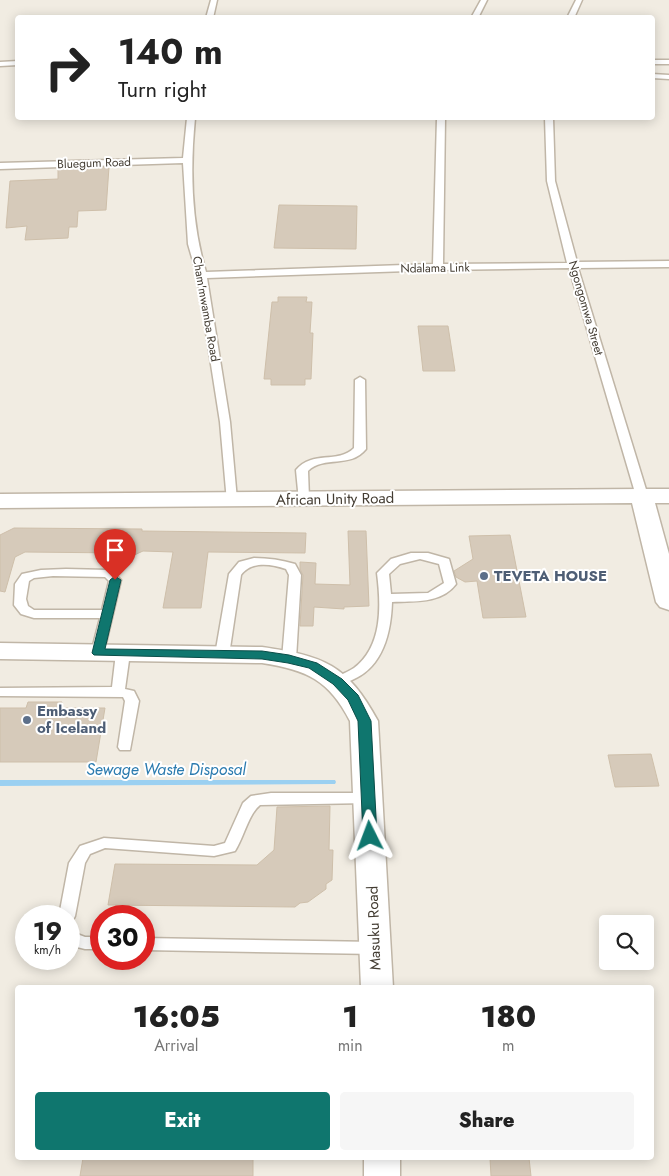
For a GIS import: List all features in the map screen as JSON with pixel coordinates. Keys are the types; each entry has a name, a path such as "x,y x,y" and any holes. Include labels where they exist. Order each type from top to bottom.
{"street":[{"path":"642,496 669,602"},
{"name":"African Unity Road","path":"0,501 669,496"},
{"name":"Masuku Road","path":"0,651 262,655 289,659 313,666 338,681 353,698 364,721 377,985"},
{"path":"382,1160 382,1176"}],"lane":[{"path":"210,15 214,0"},
{"path":"476,15 484,0"},
{"path":"572,15 579,0"},
{"path":"655,62 669,62"},
{"path":"0,64 15,63"},
{"path":"655,76 669,77"},
{"name":"Cham'mwamba Road","path":"191,120 187,160 193,244 202,275 225,422 231,500"},
{"path":"438,267 442,120"},
{"name":"Ngongomwa Street","path":"550,120 551,181 573,266 642,496"},
{"name":"Bluegum Road","path":"0,166 187,160"},
{"name":"Ndalama Link","path":"202,275 438,267 669,264"},
{"path":"304,499 302,470 306,464 325,458 349,458 360,449 360,380"},
{"path":"338,681 358,671 373,656 381,639 387,598 383,573 390,564 405,557 418,556 434,556 445,562 450,584 444,592 431,596 387,598"},
{"path":"222,655 235,574 242,566 253,562 282,563 291,567 295,575 289,659"},
{"path":"108,614 34,614 25,612 20,604 22,581 27,576 39,574 108,574 115,580 108,614 110,653 118,691"},
{"path":"0,692 118,691 129,694 132,701 125,747"},
{"path":"69,905 77,863 86,850 104,844 214,851 230,847 248,807 256,800 272,798 368,798"},
{"path":"155,944 376,948"}],"building":[{"path":"109,167 106,210 78,211 77,227 69,227 68,238 25,240 27,226 6,228 10,181 58,179 58,169"},
{"path":"279,205 357,206 356,249 274,248"},
{"path":"278,297 307,297 306,302 312,302 310,333 313,333 311,379 305,379 305,385 271,385 271,379 264,379 272,302 278,302"},
{"path":"418,326 448,326 455,371 423,371"},
{"path":"14,528 306,533 305,553 208,552 201,608 163,608 173,552 143,551 130,557 121,553 25,552 15,557 5,592 0,591 0,535"},
{"path":"348,531 366,531 369,606 344,607 344,609 314,607 313,626 300,626 303,575 300,569 300,562 316,563 315,584 350,585"},
{"name":"TEVETA HOUSE","path":"510,535 526,617 483,618 477,581 465,582 456,577 454,571 473,559 469,536"},
{"path":"28,702 62,702 60,708 105,708 96,762 0,762 0,708 26,708"},
{"path":"651,754 659,786 615,787 608,755"},
{"path":"330,806 329,850 333,850 332,880 326,884 326,889 308,902 300,903 295,907 108,905 115,864 257,865 274,850 277,807"},
{"path":"83,1160 253,1160 253,1176 80,1176"},
{"path":"490,1160 529,1160 531,1176 491,1176"}],"waterway":[{"name":"Sewage Waste Disposal","path":"0,783 332,782"}],"place":[{"name":"TEVETA HOUSE","path":"484,576"},
{"name":"Embassy of Iceland","path":"27,720"}],"route":[{"path":"115,580 98,653 262,655 289,659 313,666 338,681 353,698 364,721 370,836"}]}
